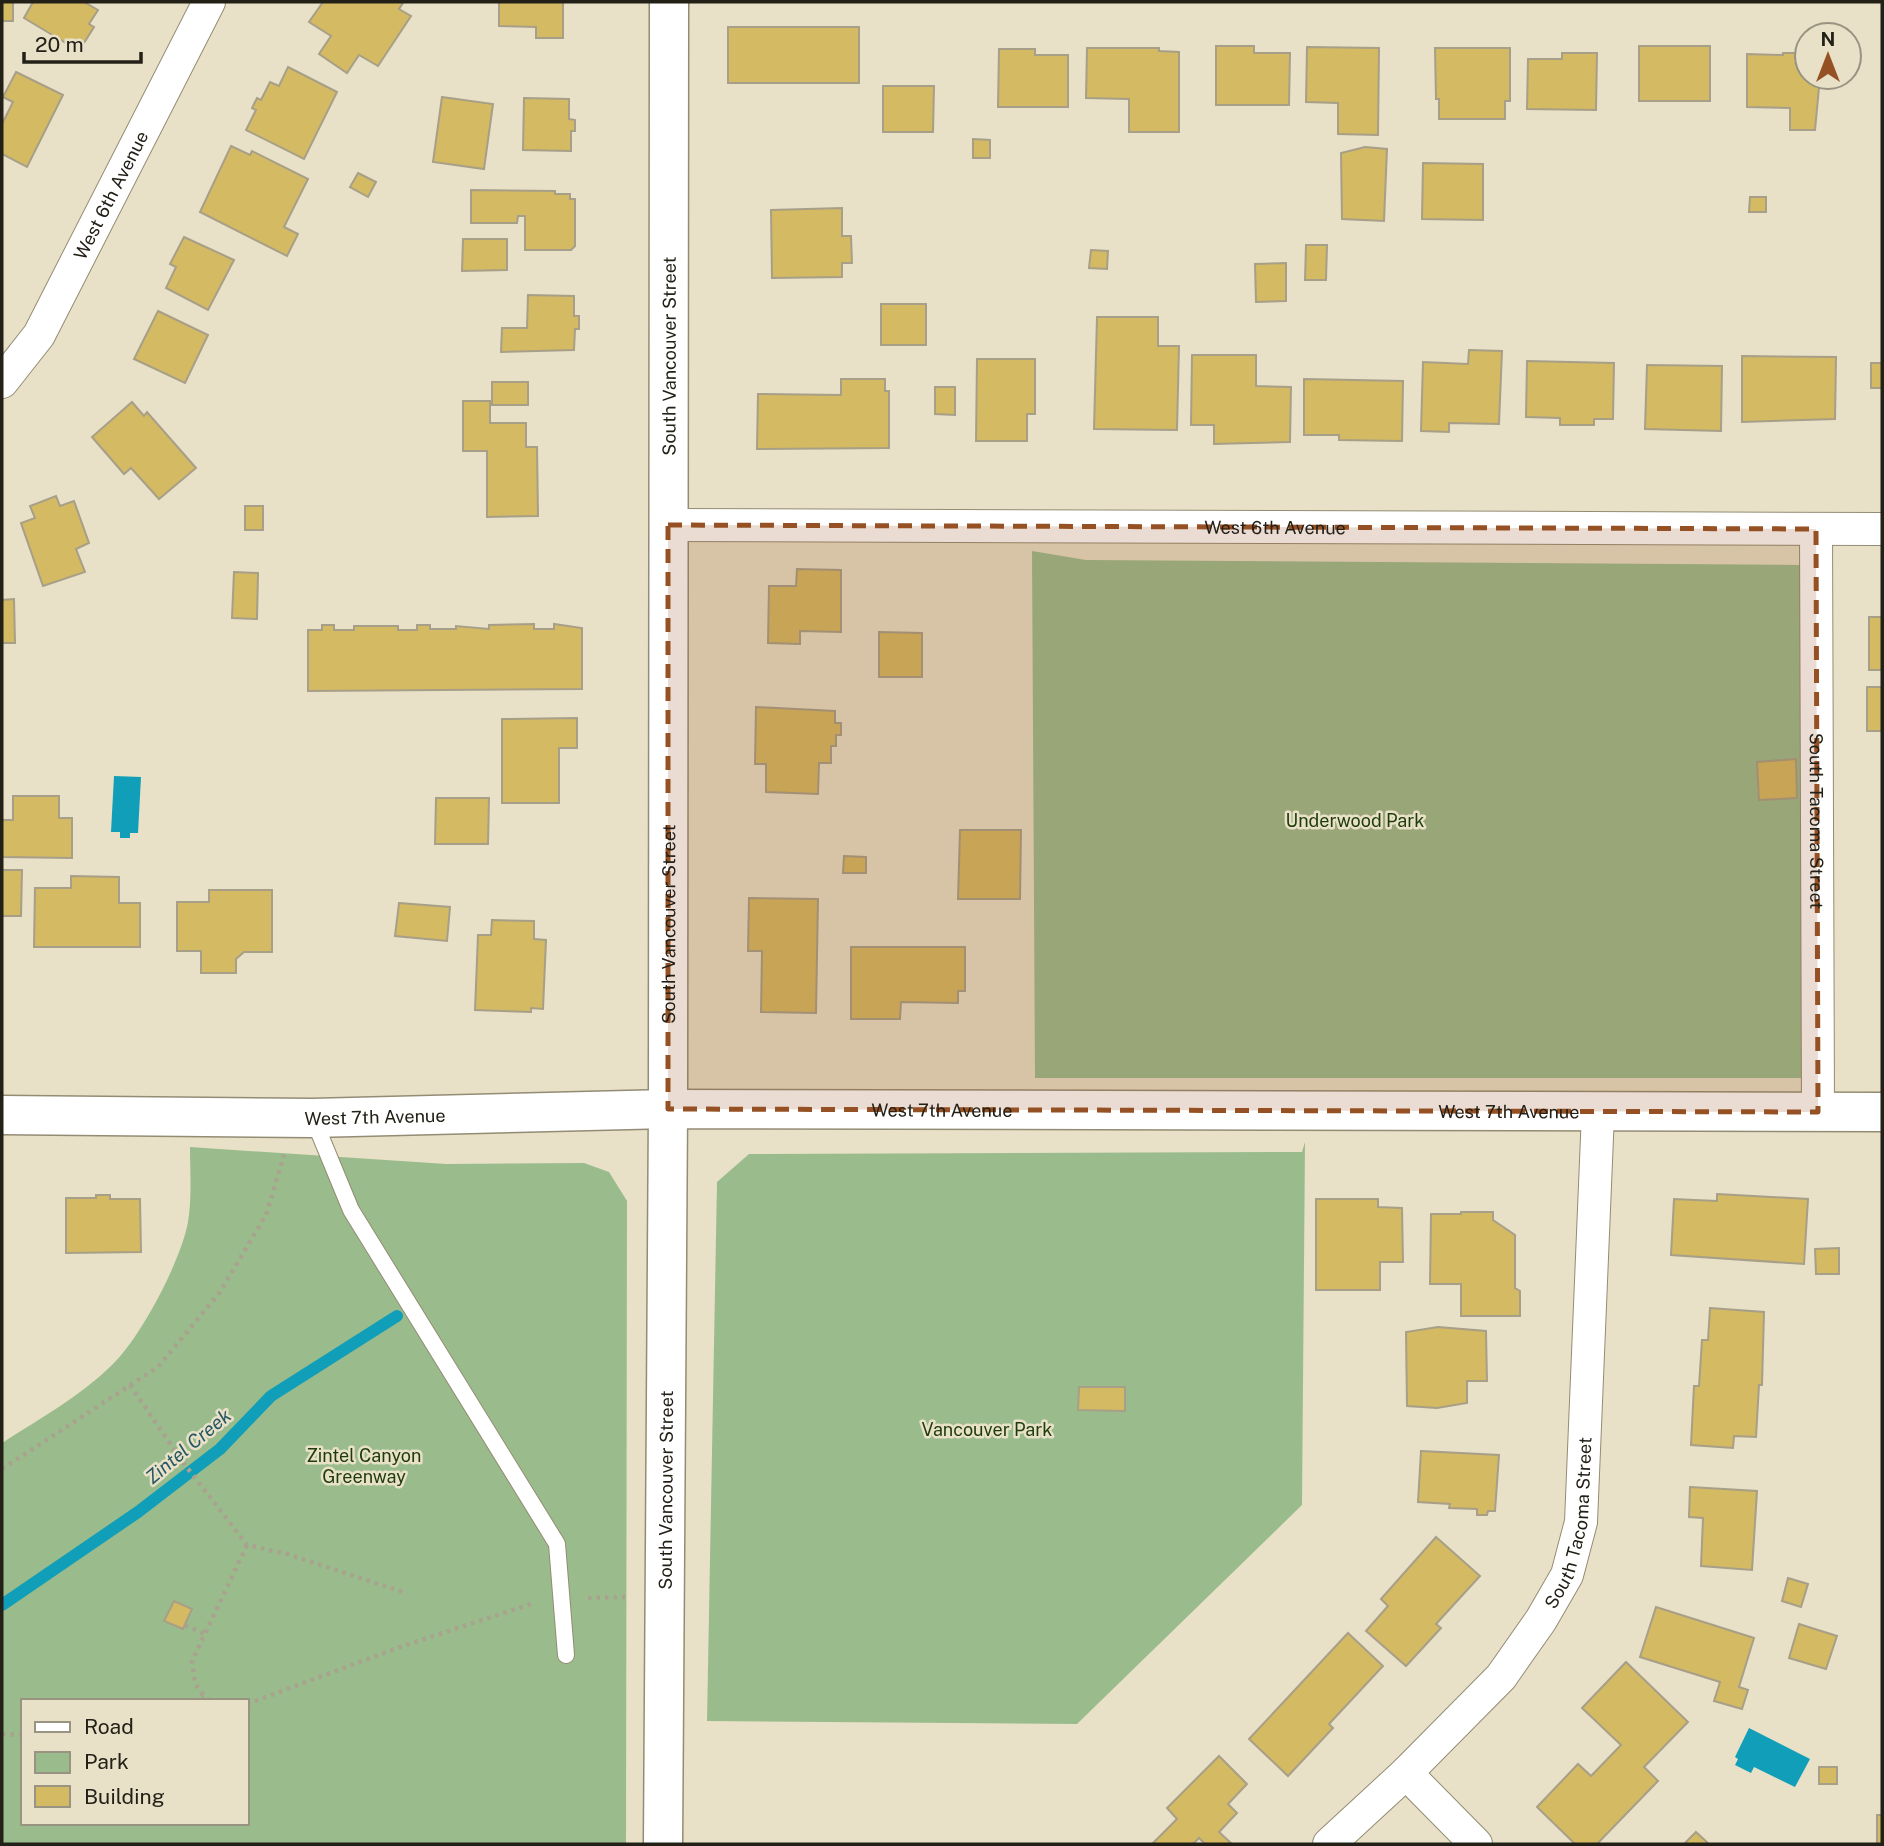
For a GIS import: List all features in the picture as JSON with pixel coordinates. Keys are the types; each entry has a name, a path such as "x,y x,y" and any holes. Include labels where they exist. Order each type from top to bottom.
{"street":[{"name":"West 6th Avenue","path":"2,382 39,335 209,2"},
{"name":"South Vancouver Street","path":"663,1844 668,1109 669,2"},
{"name":"West 6th Avenue","path":"668,525 1882,529"},
{"name":"South Tacoma Street","path":"1816,529 1818,1112"},
{"name":"West 7th Avenue","path":"2,1115 304,1118 668,1109 1882,1112"},
{"name":"South Tacoma Street","path":"1335,1842 1501,1677 1541,1620 1567,1575 1581,1522 1598,1113"},
{"path":"1406,1773 1476,1844"}],"lane":[{"path":"304,1118 351,1210 556,1544 566,1655"}],"path":[{"path":"2,1469 158,1367 220,1292 266,1215 304,1118"},
{"path":"130,1385 182,1461 247,1545 287,1554 402,1592"},
{"path":"207,1699 195,1684 192,1661 247,1545"},
{"path":"248,1704 530,1603 664,1596"},
{"path":"185,1625 205,1634"},
{"path":"197,1699 203,1695"},
{"path":"2,1734 21,1735"}],"highlighted area":[{"path":"668,525 1816,529 1818,1112 668,1109"}],"green space":[{"name":"Underwood Park","path":"1032,551 1086,560 1802,565 1806,1078 1035,1078"},
{"name":"Vancouver Park","path":"1305,1142 1302,1505 1077,1724 707,1721 717,1182 749,1154 1302,1152"},
{"name":"Zintel Canyon Greenway","path":"190,1147 446,1164 584,1163 609,1172 627,1201 626,1844 2,1844 2,1443 86,1388 122,1354 146,1319 168,1278 184,1238 190,1204"}],"water":[{"path":"114,776 141,777 138,833 130,833 130,838 120,838 120,832 111,832"},
{"path":"1749,1728 1810,1759 1795,1787 1754,1767 1751,1773 1735,1765 1738,1759 1735,1757"}],"building":[{"path":"2,2 13,2 13,21 2,21"},
{"path":"33,2 84,2 98,10 89,24 94,27 79,51 24,18"},
{"path":"323,2 400,2 403,3 399,9 411,16 378,66 359,55 347,73 319,54 331,36 309,22"},
{"path":"499,2 563,2 563,38 536,38 536,27 499,26"},
{"path":"728,27 859,27 859,83 728,83"},
{"path":"1216,46 1254,46 1254,53 1290,53 1289,105 1216,105"},
{"path":"1639,46 1710,46 1710,101 1639,101"},
{"path":"1307,47 1379,48 1378,135 1338,134 1338,103 1306,102"},
{"path":"1087,48 1159,48 1159,51 1179,52 1179,132 1129,132 1129,99 1086,98"},
{"path":"1435,48 1510,48 1510,101 1505,101 1505,119 1439,119"},
{"path":"999,49 1035,49 1035,55 1068,55 1068,107 998,107"},
{"path":"1562,53 1597,53 1596,110 1527,109 1528,59 1562,59"},
{"path":"1793,53 1793,91 1819,91 1815,130 1790,130 1790,108 1747,107 1747,54"},
{"path":"288,67 337,92 304,159 246,130 256,110 252,108 257,98 261,100 270,82 279,86"},
{"path":"16,72 63,95 27,167 2,154 2,124 13,102 3,97"},
{"path":"883,86 934,86 933,132 883,132"},
{"path":"442,97 493,104 484,169 433,162"},
{"path":"524,98 569,99 569,119 575,120 575,131 571,131 571,151 523,150"},
{"path":"973,139 990,140 990,158 973,158"},
{"path":"231,146 250,155 252,151 308,179 284,227 298,234 287,256 200,212"},
{"path":"1365,147 1387,149 1384,221 1342,219 1341,153"},
{"path":"1423,163 1483,164 1483,220 1422,219"},
{"path":"358,173 376,182 368,197 350,187"},
{"path":"471,190 555,191 555,194 570,194 570,199 575,199 575,246 571,250 525,250 525,216 518,216 517,223 471,223"},
{"path":"1750,197 1766,197 1766,212 1749,212"},
{"path":"842,208 842,236 851,236 852,263 842,263 842,277 772,278 771,210"},
{"path":"184,237 234,260 208,310 166,288 176,267 170,264"},
{"path":"463,239 507,239 507,270 462,271"},
{"path":"1306,245 1327,245 1326,280 1305,280"},
{"path":"1091,250 1108,251 1107,269 1089,268"},
{"path":"1286,263 1286,301 1256,302 1255,264"},
{"path":"528,295 574,296 574,316 579,316 579,329 575,329 574,350 501,352 502,328 527,328"},
{"path":"881,304 926,304 926,345 881,345"},
{"path":"158,311 208,335 185,383 134,359"},
{"path":"1097,317 1158,317 1158,346 1179,346 1177,430 1094,429"},
{"path":"1469,350 1502,351 1499,424 1449,423 1449,432 1421,431 1423,362 1468,364"},
{"path":"1192,355 1256,355 1256,386 1291,387 1290,442 1214,444 1214,425 1191,425"},
{"path":"1742,356 1836,357 1835,419 1742,422"},
{"path":"977,359 1035,359 1035,414 1027,414 1027,441 976,441"},
{"path":"1527,361 1614,363 1613,419 1594,419 1594,425 1560,425 1560,418 1526,417"},
{"path":"1871,363 1882,363 1882,388 1871,388"},
{"path":"1647,365 1722,366 1721,431 1645,429"},
{"path":"841,379 885,379 885,391 889,391 889,448 757,449 758,394 841,395"},
{"path":"1304,379 1403,381 1402,441 1339,440 1339,435 1304,435"},
{"path":"492,382 528,382 528,405 492,405"},
{"path":"935,387 955,387 955,415 935,414"},
{"path":"463,401 490,401 490,423 526,423 526,447 537,447 538,516 487,517 487,451 463,451"},
{"path":"132,402 144,416 147,412 196,468 159,499 131,468 124,474 92,437"},
{"path":"56,496 60,506 74,501 89,543 76,549 85,572 43,586 21,523 35,518 30,506"},
{"path":"245,506 263,506 263,530 245,530"},
{"path":"797,569 841,570 841,632 800,631 800,644 768,643 769,586 796,586"},
{"path":"234,572 258,573 257,619 232,618"},
{"path":"14,599 15,643 2,643 2,600"},
{"path":"1869,617 1882,617 1882,670 1869,670"},
{"path":"534,624 534,629 554,629 554,624 582,628 582,689 308,691 308,630 322,630 322,625 334,625 334,630 354,630 354,626 398,626 398,630 417,630 417,625 430,625 430,629 456,629 456,626 489,629 489,625"},
{"path":"879,632 922,633 922,677 879,677"},
{"path":"1867,687 1882,687 1882,731 1867,731"},
{"path":"756,707 835,711 835,723 841,723 841,735 836,735 836,746 831,746 831,763 819,763 818,794 766,792 766,764 755,764"},
{"path":"577,718 577,748 559,748 559,803 502,803 502,719"},
{"path":"1796,759 1797,798 1759,800 1757,762"},
{"path":"13,796 59,796 59,818 72,818 72,858 2,857 2,820 13,820"},
{"path":"436,798 489,798 488,844 435,844"},
{"path":"960,830 1021,830 1020,899 958,899"},
{"path":"844,856 866,857 866,873 843,873"},
{"path":"2,870 22,870 21,916 2,916"},
{"path":"71,876 119,877 119,903 140,903 140,947 34,947 35,888 71,888"},
{"path":"209,890 272,890 272,952 244,952 236,959 236,973 201,973 201,951 177,951 177,902 209,902"},
{"path":"749,898 818,899 816,1013 761,1012 762,951 748,951"},
{"path":"399,903 450,907 447,941 395,936"},
{"path":"492,920 534,921 534,939 546,940 543,1009 531,1008 531,1012 475,1010 478,935 491,935"},
{"path":"851,947 965,947 965,991 958,991 958,1003 901,1002 900,1019 851,1019"},
{"path":"1717,1194 1808,1199 1804,1264 1671,1255 1674,1199 1717,1201"},
{"path":"96,1195 110,1195 110,1199 140,1199 141,1252 66,1253 66,1198 96,1198"},
{"path":"1316,1199 1378,1199 1378,1207 1402,1208 1403,1262 1380,1262 1380,1290 1316,1290"},
{"path":"1493,1212 1493,1220 1515,1235 1515,1288 1520,1291 1520,1316 1461,1316 1461,1284 1430,1284 1431,1214"},
{"path":"1839,1248 1839,1274 1816,1274 1815,1249"},
{"path":"1710,1308 1764,1312 1762,1385 1759,1385 1756,1437 1734,1436 1733,1448 1691,1445 1694,1386 1699,1386 1702,1340 1708,1340"},
{"path":"1438,1327 1486,1331 1487,1381 1467,1381 1467,1403 1437,1408 1407,1406 1406,1332"},
{"path":"1079,1387 1125,1387 1125,1411 1078,1410"},
{"path":"1421,1451 1499,1455 1495,1511 1488,1511 1487,1515 1477,1515 1477,1509 1449,1508 1450,1504 1418,1502"},
{"path":"1690,1487 1757,1491 1752,1570 1701,1566 1703,1518 1689,1517"},
{"path":"1436,1537 1480,1576 1436,1624 1441,1628 1406,1666 1366,1631 1388,1606 1381,1599"},
{"path":"1788,1578 1808,1584 1801,1607 1782,1601"},
{"path":"174,1601 192,1609 183,1629 164,1621"},
{"path":"1656,1607 1754,1638 1739,1687 1748,1690 1742,1709 1714,1701 1720,1682 1640,1657"},
{"path":"1799,1624 1837,1636 1826,1669 1789,1658"},
{"path":"1348,1633 1383,1666 1329,1724 1333,1728 1288,1776 1249,1739"},
{"path":"1626,1662 1688,1722 1644,1767 1658,1781 1597,1844 1575,1844 1537,1807 1578,1764 1591,1776 1621,1745 1582,1708"},
{"path":"1219,1756 1247,1784 1228,1804 1237,1813 1219,1832 1232,1844 1205,1844 1199,1838 1193,1844 1152,1844 1177,1819 1167,1808"},
{"path":"1819,1767 1837,1767 1837,1784 1819,1784"},
{"path":"1877,1815 1882,1815 1882,1844 1877,1844"},
{"path":"1696,1832 1709,1844 1684,1844"}],"waterway":[{"name":"Zintel Creek","path":"2,1605 138,1512 220,1449 271,1396 397,1316"}]}
